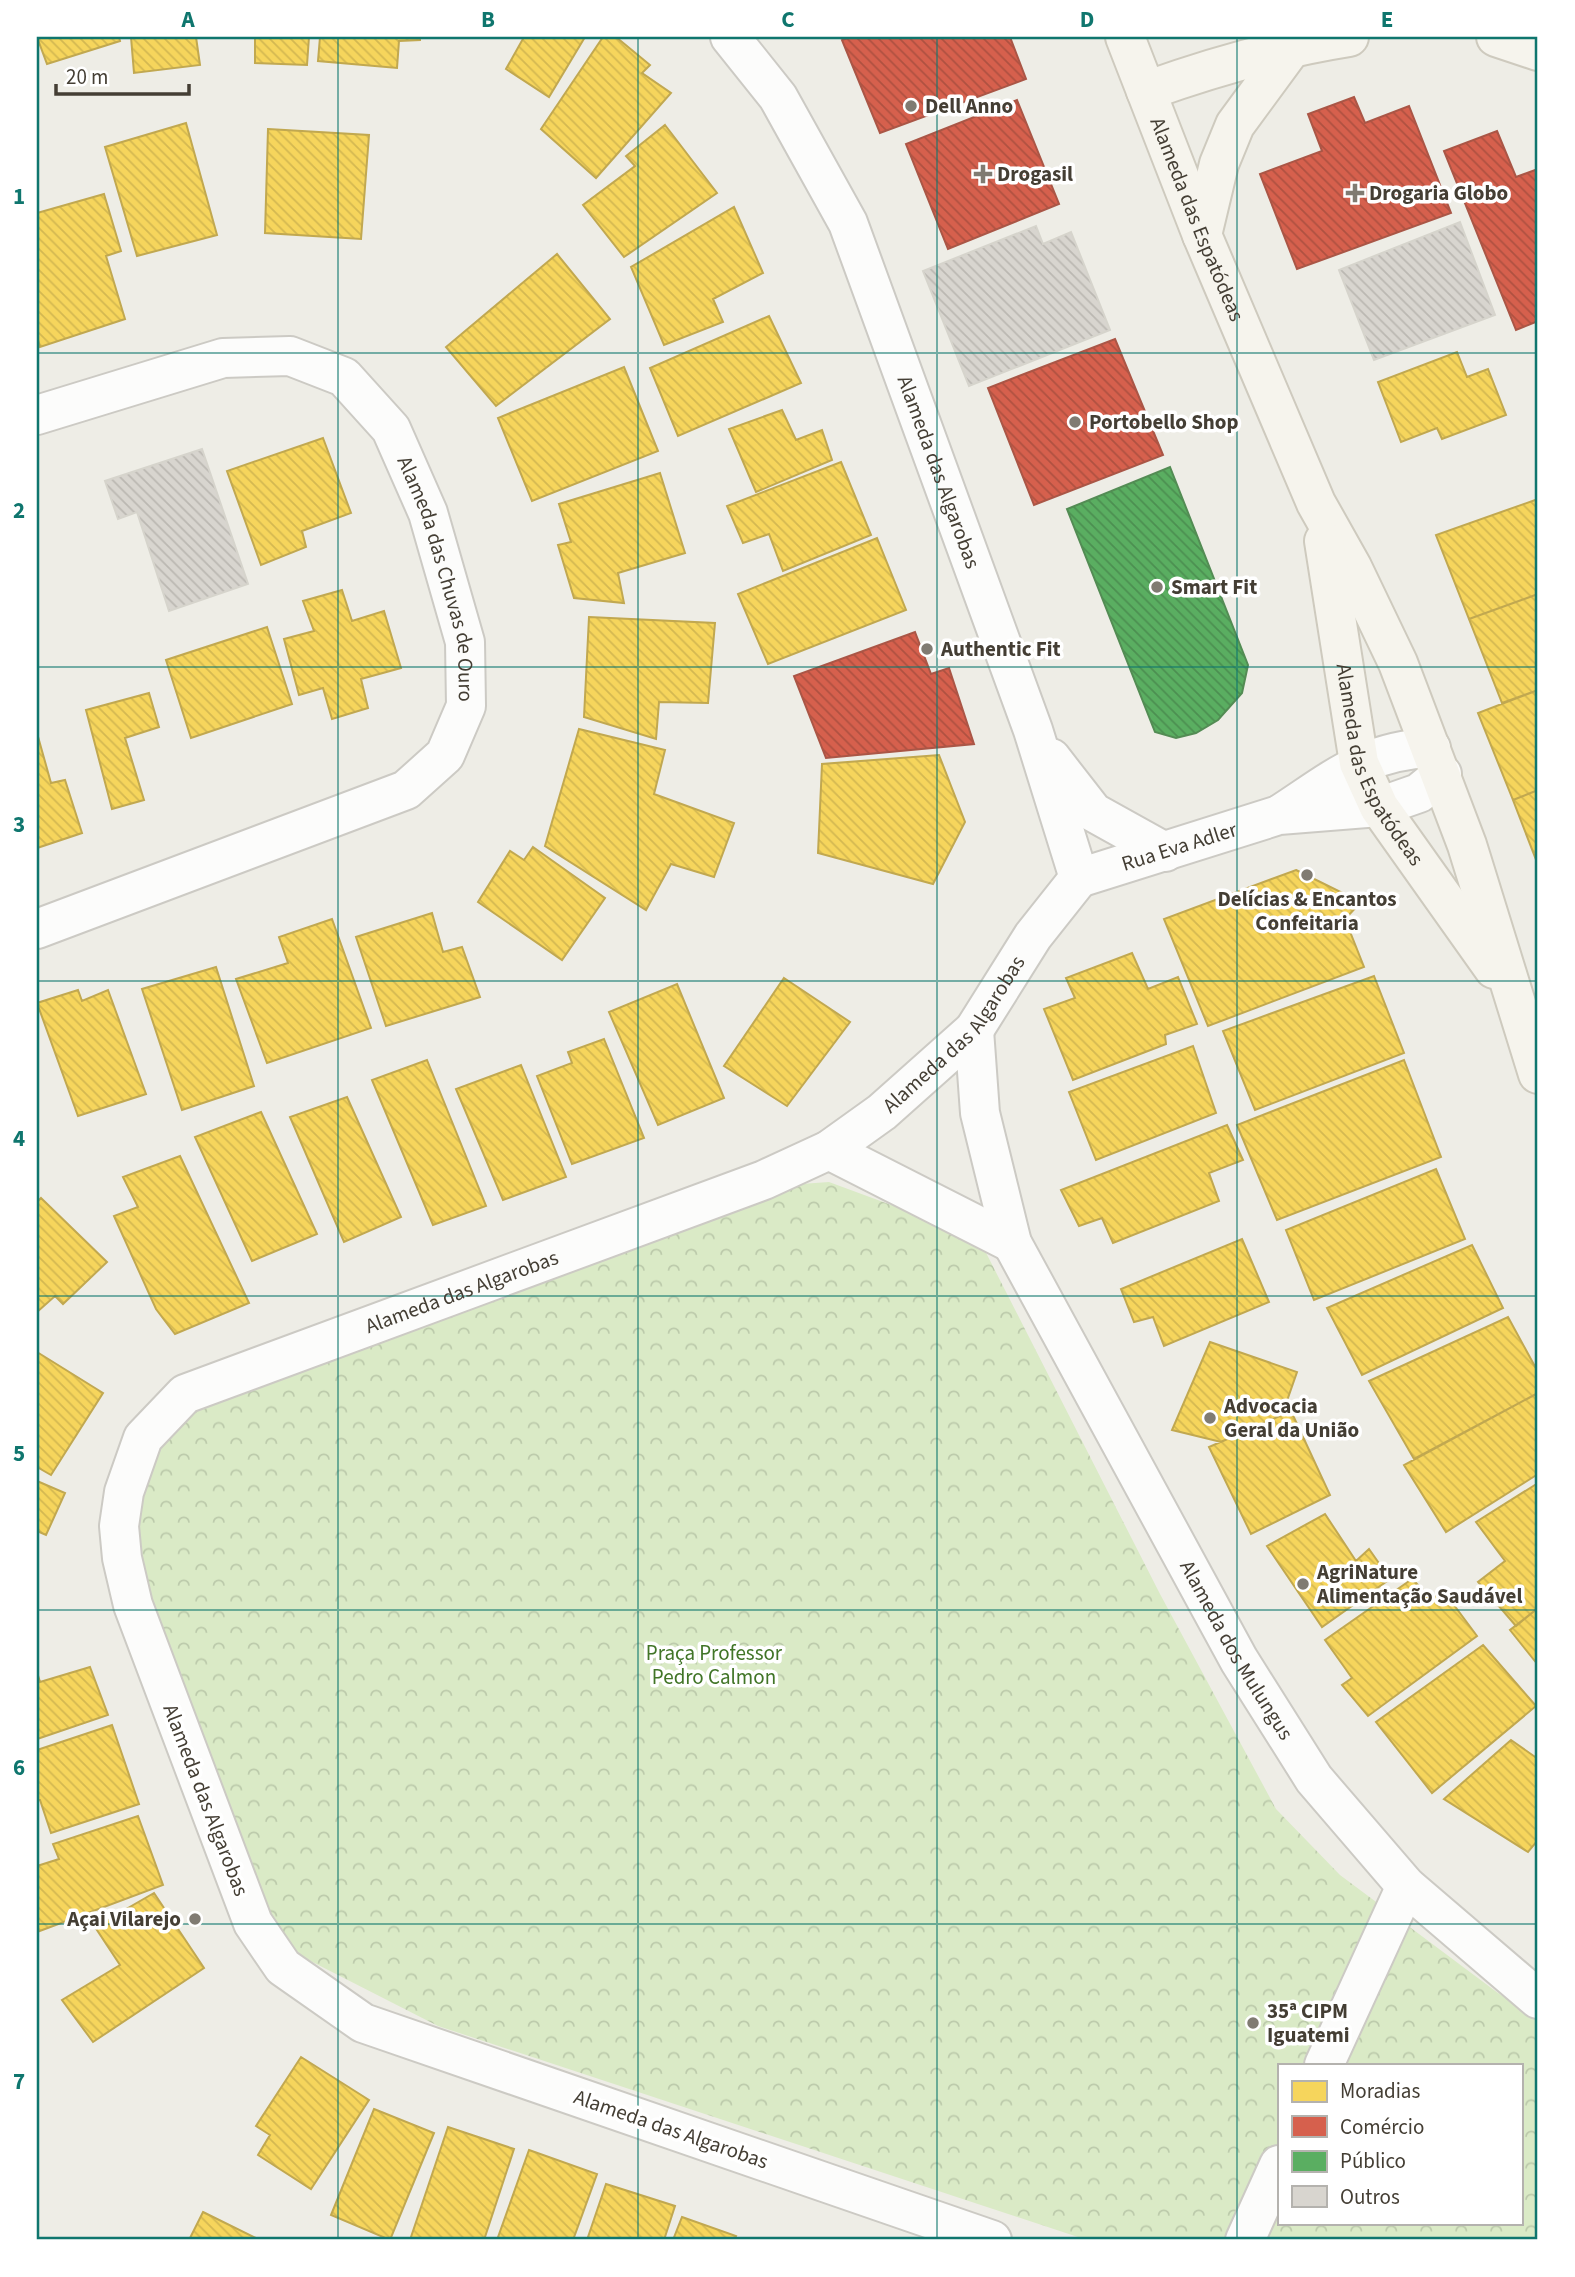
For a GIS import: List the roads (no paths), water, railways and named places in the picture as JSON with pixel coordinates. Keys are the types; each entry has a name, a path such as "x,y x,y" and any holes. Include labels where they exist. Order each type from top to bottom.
{"main road":[{"name":"Alameda das Espatódeas","path":"1125,37 1202,235 1316,503 1352,567 1398,663 1468,845 1538,1074"},
{"path":"1146,91 1204,70 1293,46 1349,37"},
{"path":"1488,38 1538,51"},
{"path":"1202,235 1219,164 1235,125 1293,46"},
{"name":"Alameda das Espatódeas","path":"1316,503 1339,623 1359,763 1379,807 1513,997"}],"street":[{"name":"Alameda das Algarobas","path":"730,37 778,97 848,223 1033,730 1079,878 1033,936 974,1030 882,1112 829,1150 764,1180 185,1394 143,1438 124,1492 119,1526 122,1558 133,1605 253,1923 283,1967 363,2023 992,2240"},
{"name":"Alameda das Chuvas de Ouro","path":"37,415 223,358 290,356 344,377 391,429 428,513 465,642 466,706 445,755 406,790 37,929"},
{"path":"1033,730 1062,775 1093,813 1165,852"},
{"name":"Rua Eva Adler","path":"1079,878 1279,815 1379,807 1419,793 1436,761 1399,749 1359,763 1279,815"},
{"name":"Alameda dos Mulungus","path":"974,1030 980,1113 1012,1243 1239,1660 1314,1779 1406,1886 1538,1999"},
{"path":"829,1150 1012,1243"},
{"path":"1325,2064 1406,1886"},
{"path":"1245,2240 1278,2167"}],"place":[{"name":"Dell Anno","path":"911,106"},
{"name":"Drogasil","path":"983,174"},
{"name":"Drogaria Globo","path":"1355,193"},
{"name":"Portobello Shop","path":"1075,422"},
{"name":"Smart Fit","path":"1157,587"},
{"name":"Authentic Fit","path":"927,649"},
{"name":"Delícias & Encantos Confeitaria","path":"1307,875"},
{"name":"Advocacia Geral da União","path":"1210,1418"},
{"name":"AgriNature Alimentação Saudável","path":"1303,1584"},
{"name":"Açai Vilarejo","path":"195,1919"},
{"name":"35ª CIPM Iguatemi","path":"1253,2023"}],"park label":[{"name":"Praça Professor Pedro Calmon","path":"714,1665"}]}
